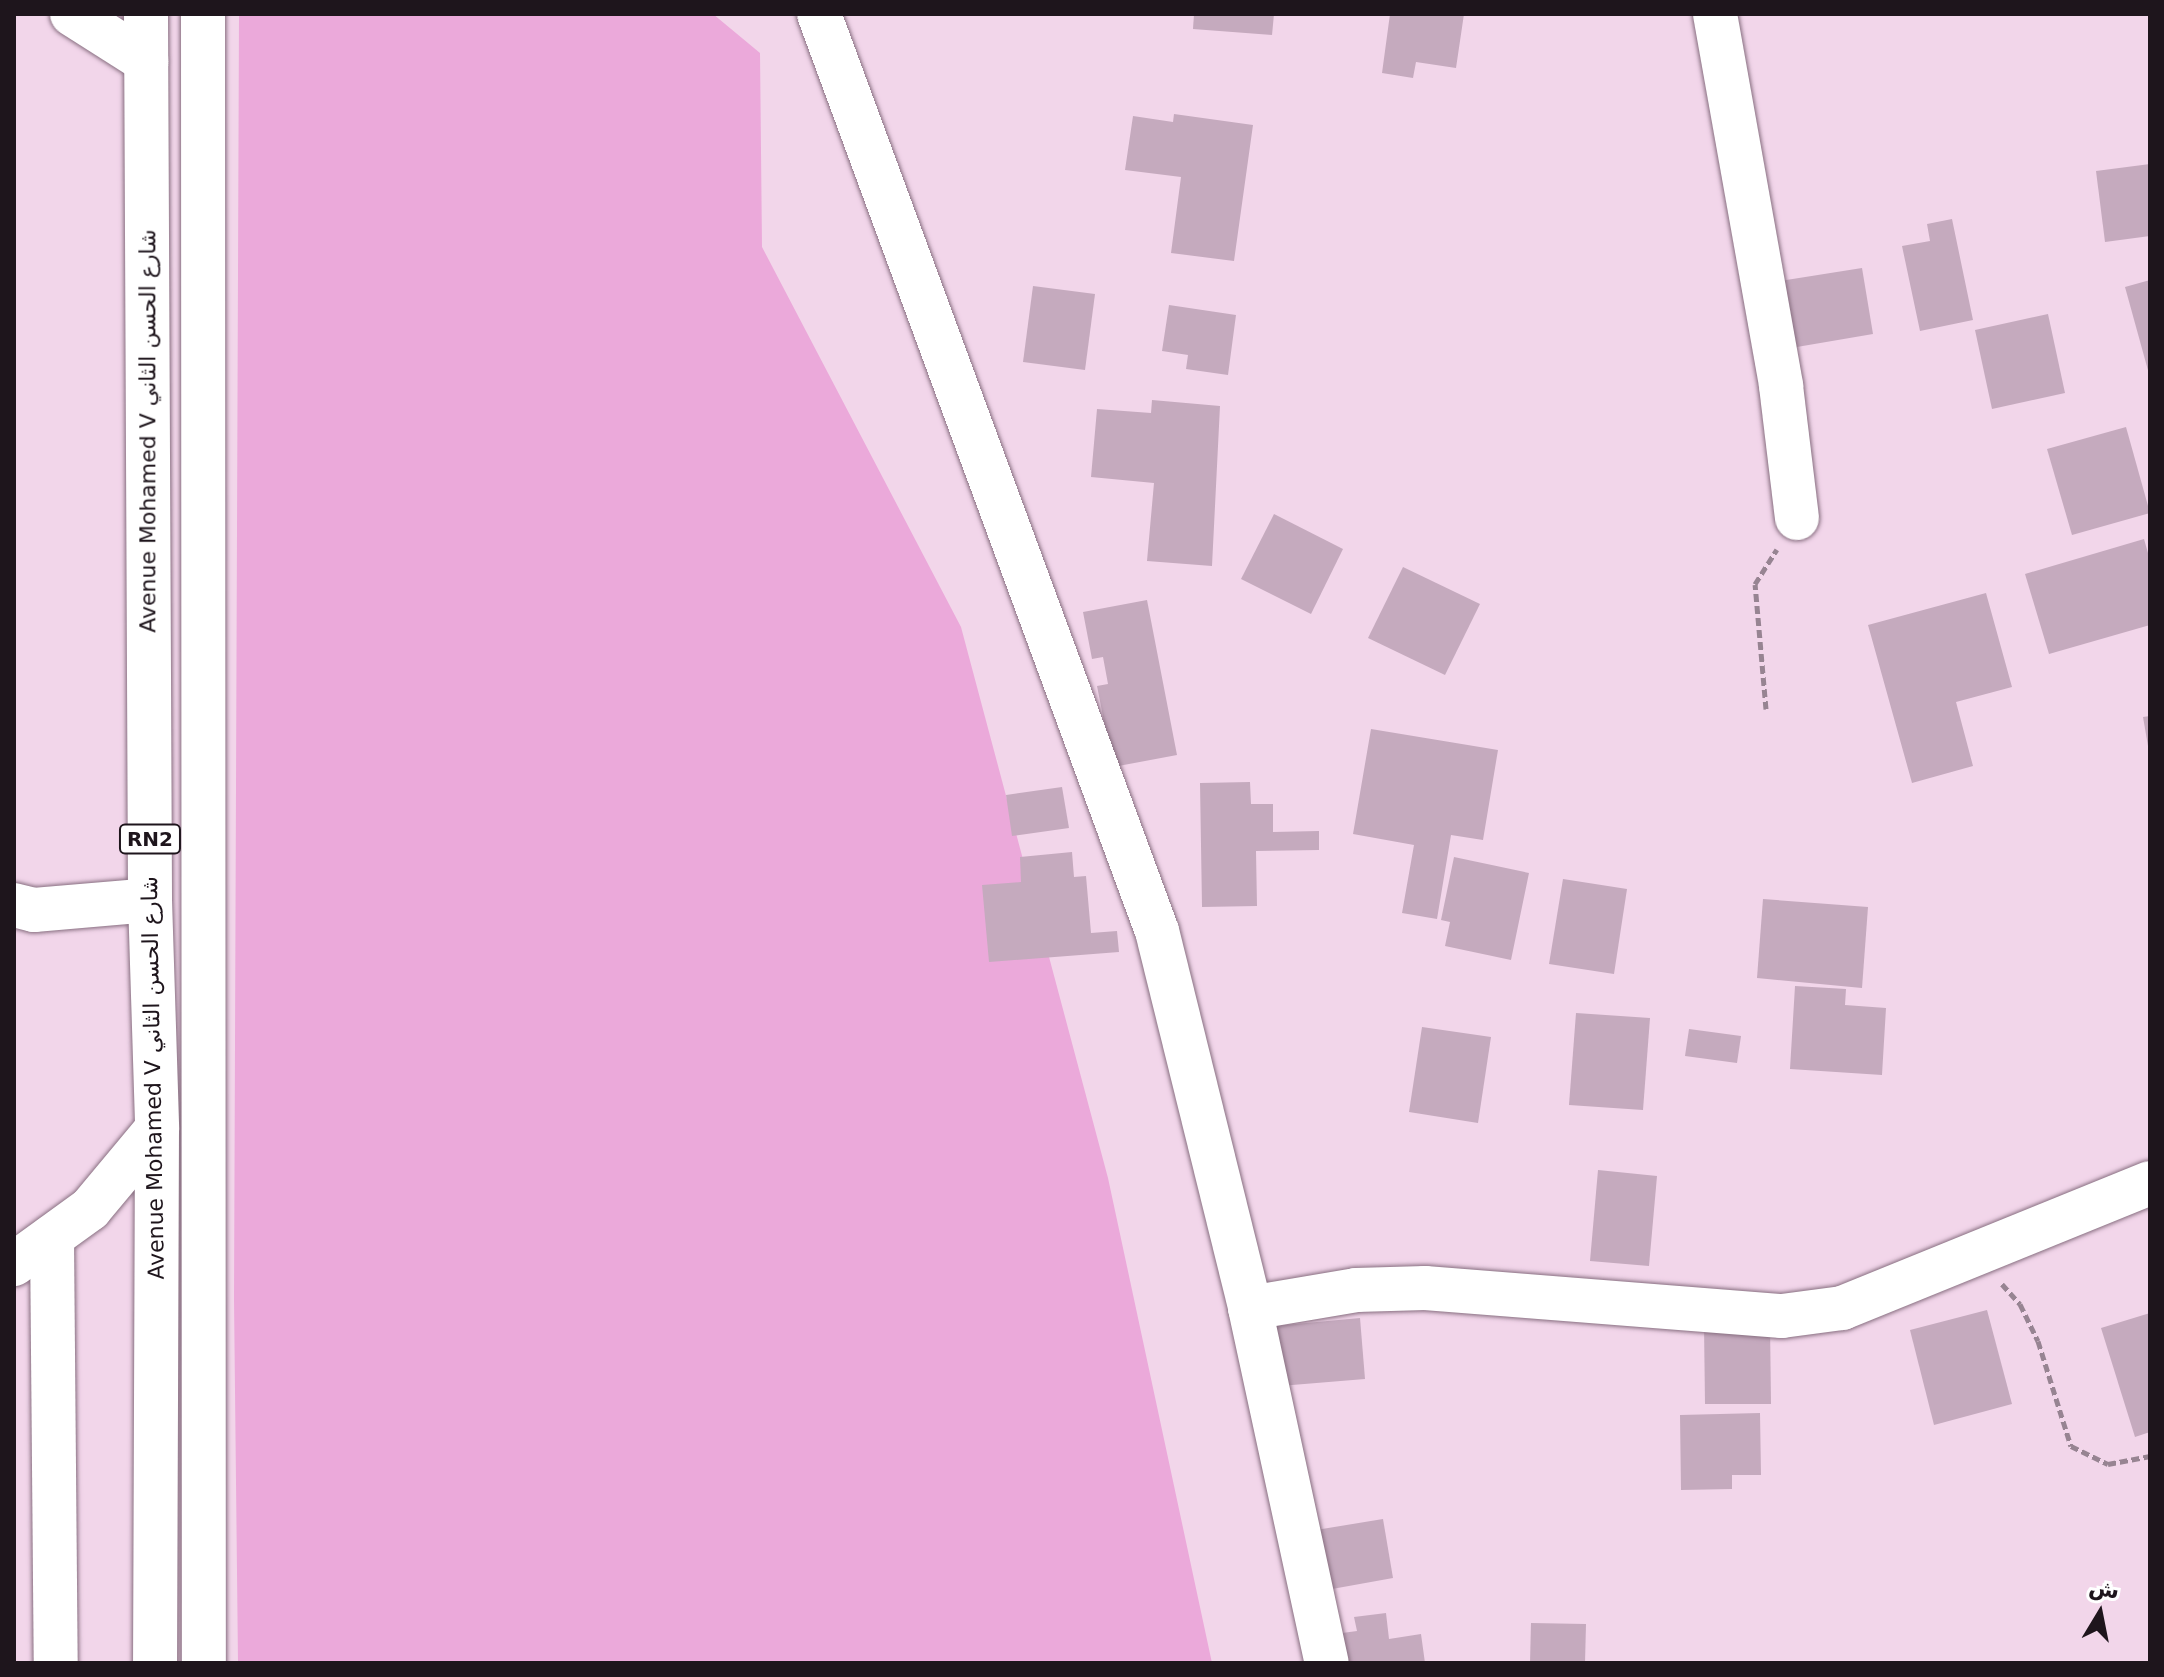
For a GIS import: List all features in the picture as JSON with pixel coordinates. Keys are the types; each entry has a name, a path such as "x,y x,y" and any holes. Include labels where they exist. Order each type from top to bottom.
{"main road":[{"path":"72,14 146,61"},
{"name":"Avenue Mohamed V شارع الحسن الثاني","path":"146,14 150,900 157,1129 155,1663"},
{"name":"RN2","path":"203,14 204,1663"},
{"path":"819,14 1157,931 1250,1308 1327,1663"},
{"path":"1715,14 1781,386 1797,518"},
{"path":"14,905 34,910 150,900"},
{"path":"14,1264 90,1209 157,1129"},
{"path":"1250,1308 1356,1290 1425,1288 1782,1316 1842,1308 2150,1183"},
{"path":"52,1237 56,1663"}],"path":[{"path":"1766,709 1755,584 1797,518"},
{"path":"1961,1258 2002,1284 2020,1304 2038,1341 2071,1446 2108,1464 2150,1456"}],"shaded area":[{"path":"239,14 713,14 760,53 762,247 961,627 1108,1178 1212,1663 238,1663 234,1300"}],"building":[{"path":"1194,14 1274,14 1272,35 1193,29"},
{"path":"1390,14 1464,14 1456,68 1416,62 1413,78 1382,73"},
{"path":"1174,114 1253,125 1234,261 1171,253 1181,177 1125,170 1133,116 1173,122"},
{"path":"2150,164 2150,236 2105,242 2096,171"},
{"path":"1952,219 1973,320 1920,331 1902,246 1930,241 1927,224"},
{"path":"1862,268 1873,334 1791,348 1780,281"},
{"path":"2150,280 2150,374 2149,374 2125,287"},
{"path":"1033,286 1095,294 1085,370 1023,362"},
{"path":"1169,305 1236,315 1228,375 1186,369 1188,355 1162,351"},
{"path":"2048,314 2065,393 1992,409 1975,330"},
{"path":"1152,400 1220,406 1212,566 1147,561 1154,483 1091,477 1097,409 1151,413"},
{"path":"2126,427 2150,513 2072,535 2047,449"},
{"path":"1274,514 1343,549 1311,614 1241,579"},
{"path":"2144,539 2150,560 2150,625 2049,654 2025,574"},
{"path":"1403,567 1480,604 1445,675 1368,638"},
{"path":"1986,593 2012,687 1956,702 1973,766 1912,783 1868,625"},
{"path":"1147,600 1177,755 1113,767 1097,686 1108,684 1103,657 1092,659 1083,612"},
{"path":"2150,716 2150,746 2148,746 2143,717"},
{"path":"1371,729 1498,750 1483,840 1451,835 1437,919 1402,913 1414,845 1353,834"},
{"path":"1250,782 1251,804 1273,804 1273,832 1319,831 1319,850 1256,851 1257,906 1202,907 1200,783"},
{"path":"1062,787 1069,828 1012,836 1006,795"},
{"path":"1072,852 1074,877 1086,876 1091,933 1117,931 1119,952 989,962 982,885 1021,882 1020,857"},
{"path":"1454,857 1529,873 1511,960 1445,946 1450,922 1441,920"},
{"path":"1563,879 1627,889 1614,974 1549,964"},
{"path":"1763,899 1868,907 1862,988 1757,978"},
{"path":"1795,986 1846,989 1845,1005 1886,1008 1882,1075 1790,1069"},
{"path":"1576,1013 1650,1018 1643,1110 1569,1105"},
{"path":"1422,1027 1491,1037 1478,1123 1409,1112"},
{"path":"1689,1029 1741,1036 1737,1063 1685,1056"},
{"path":"1598,1170 1657,1176 1649,1266 1590,1261"},
{"path":"1987,1310 2012,1404 1934,1425 1910,1330"},
{"path":"2150,1313 2150,1432 2135,1437 2101,1328"},
{"path":"1360,1318 1365,1379 1280,1386 1274,1326"},
{"path":"1770,1324 1771,1404 1705,1404 1704,1325"},
{"path":"1760,1413 1761,1475 1732,1475 1732,1489 1681,1490 1680,1415"},
{"path":"1383,1519 1393,1578 1321,1591 1310,1531"},
{"path":"1386,1613 1389,1639 1421,1634 1425,1663 1339,1663 1335,1634 1357,1631 1354,1617"},
{"path":"1531,1623 1586,1624 1585,1663 1530,1663"}]}
